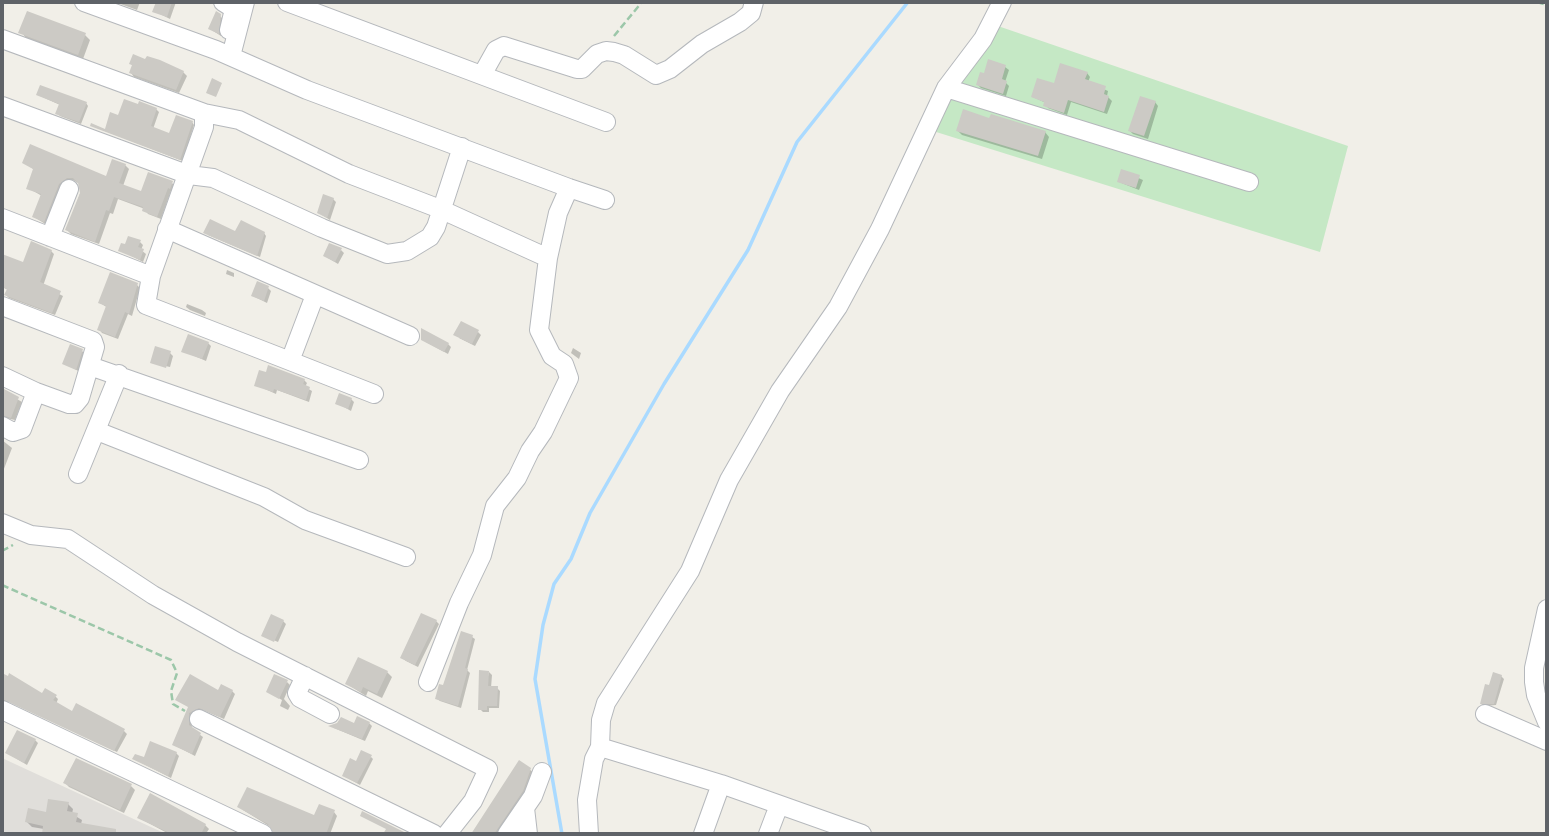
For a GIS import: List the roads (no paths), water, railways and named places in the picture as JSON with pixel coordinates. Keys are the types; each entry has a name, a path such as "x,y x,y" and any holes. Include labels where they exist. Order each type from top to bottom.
{"street":[{"path":"84,2 147,23 307,90 605,200"},
{"path":"222,2 234,9 228,35"},
{"path":"231,57 246,2"},
{"path":"287,2 606,122"},
{"path":"482,75 496,50 504,46 577,69 582,69 597,54 606,51 624,55 656,75 670,69 702,44 740,22 751,13 754,2"},
{"path":"589,834 587,800 594,758 600,747 601,720 606,702 690,571 729,480 748,445 780,391 838,307 880,229 946,88 983,39 1002,2"},
{"path":"2,39 204,113 239,120 349,174 440,209 548,258"},
{"path":"946,88 1249,182"},
{"path":"2,106 189,175 213,178 322,228 387,254 407,251 430,237 436,227 462,147"},
{"path":"204,113 204,127 151,276 146,305 374,394"},
{"path":"428,682 459,603 482,555 495,506 517,478 569,378 564,364 552,356 539,330 548,258 558,213 569,188"},
{"path":"50,237 69,189"},
{"path":"2,218 151,276"},
{"path":"167,229 410,336"},
{"path":"290,360 315,295"},
{"path":"2,306 93,341 95,347 80,398 75,404 36,392 2,376"},
{"path":"90,366 359,460"},
{"path":"78,474 119,374"},
{"path":"2,426 13,432 22,429 36,392"},
{"path":"97,430 264,497 305,520 406,557"},
{"path":"2,523 31,535 68,539 153,595 306,676 489,766 473,801 447,834"},
{"path":"1547,609 1534,668 1536,695 1547,722"},
{"path":"306,676 297,693 300,698 330,714"},
{"path":"2,710 263,834"},
{"path":"1485,714 1547,741"},
{"path":"199,719 434,834"},
{"path":"600,747 721,784 779,805 828,829 862,834"},
{"path":"507,834 533,796 542,772"},
{"path":"704,834 721,784"},
{"path":"768,834 779,805"},
{"path":"525,808 528,834"}],"waterway":[{"path":"562,834 535,679 543,625 554,584 571,559 590,513 664,384 748,250 797,142 908,2"}]}
